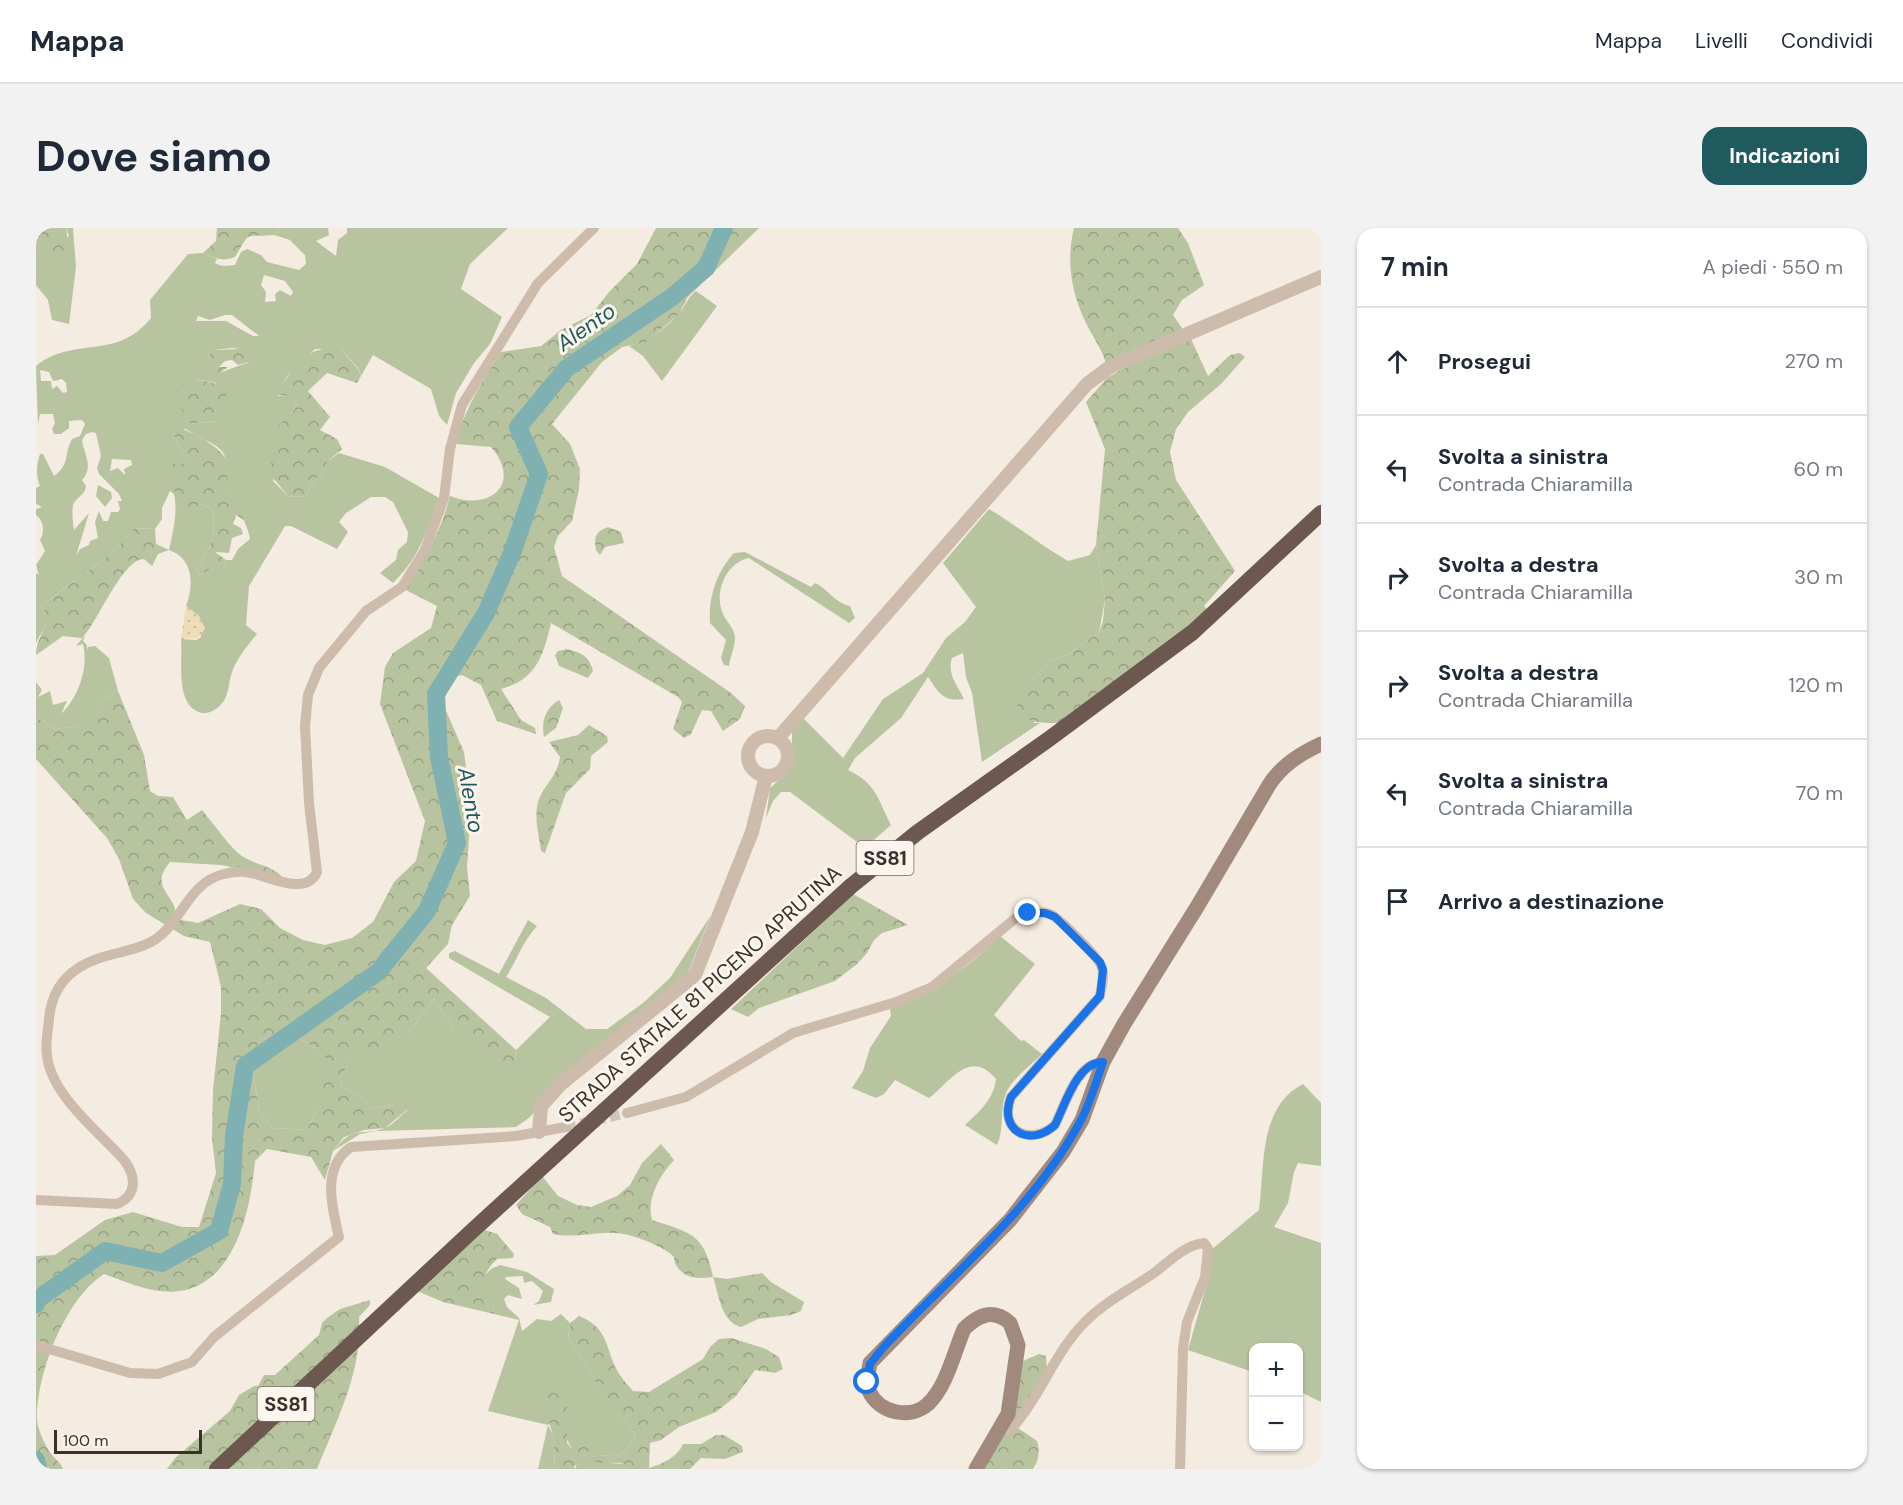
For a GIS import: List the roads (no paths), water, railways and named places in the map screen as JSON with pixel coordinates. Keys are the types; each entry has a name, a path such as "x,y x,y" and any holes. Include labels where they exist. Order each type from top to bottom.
{"highway":[{"name":"STRADA STATALE 81 PICENO APRUTINA","path":"217,1469 472,1231 851,886 918,832 1049,739 1193,632 1321,513"}],"main road":[{"path":"976,1469 1008,1414 1018,1345 1014,1329 1005,1319 997,1315 984,1315 964,1329 943,1380 929,1403 916,1411 902,1414 878,1403 869,1391 867,1382 870,1364 1010,1220 1063,1152 1082,1120 1103,1062 1124,1024 1197,907 1269,784 1277,772 1292,760 1321,744"}],"street":[{"path":"36,1200 117,1204 125,1200 132,1192 134,1182 132,1171 124,1160 60,1092 46,1056 50,1014 59,986 67,975 83,964 135,948 158,938 198,888 212,877 227,873 250,872 275,880 301,884 315,877 317,872 309,803 305,726 308,694 319,668 366,611 402,587 425,550 444,498 450,449 462,405 538,283 594,228"},
{"path":"778,738 1087,384 1110,367 1321,277"},
{"path":"772,736 778,738 787,749 787,762 779,773 766,776 750,765 748,753 754,741 760,738 772,736"},
{"path":"539,1132 541,1106 561,1084 695,975 752,832 766,776"},
{"path":"627,1113 686,1097 793,1033 896,1002 932,987 1017,917 1028,913 1045,913 1055,917 1100,962 1103,978 1100,996 1011,1097 1007,1113 1010,1123 1020,1134 1027,1136 1049,1131 1055,1125 1083,1070 1096,1062 1103,1062"},
{"path":"39,1346 130,1373 158,1374 192,1362 214,1337 339,1237 332,1207 332,1182 338,1159 351,1147 539,1132 566,1127"},
{"path":"1000,1431 1010,1431 1021,1419 1038,1388 1085,1322 1123,1291 1177,1255 1196,1244 1204,1243 1208,1249 1205,1277 1187,1322 1183,1348 1180,1469"}],"waterway":[{"name":"Alento","path":"36,1304 37,1300 105,1251 162,1263 219,1231 232,1184 234,1136 245,1066 378,972 427,911 457,843 439,757 436,694 486,613 512,553 539,474 518,427 567,368 672,297 706,268 724,228"},
{"name":"Alento","path":"36,1460 38,1469"}],"tunnel":[{"path":"566,1127 627,1113"}]}
